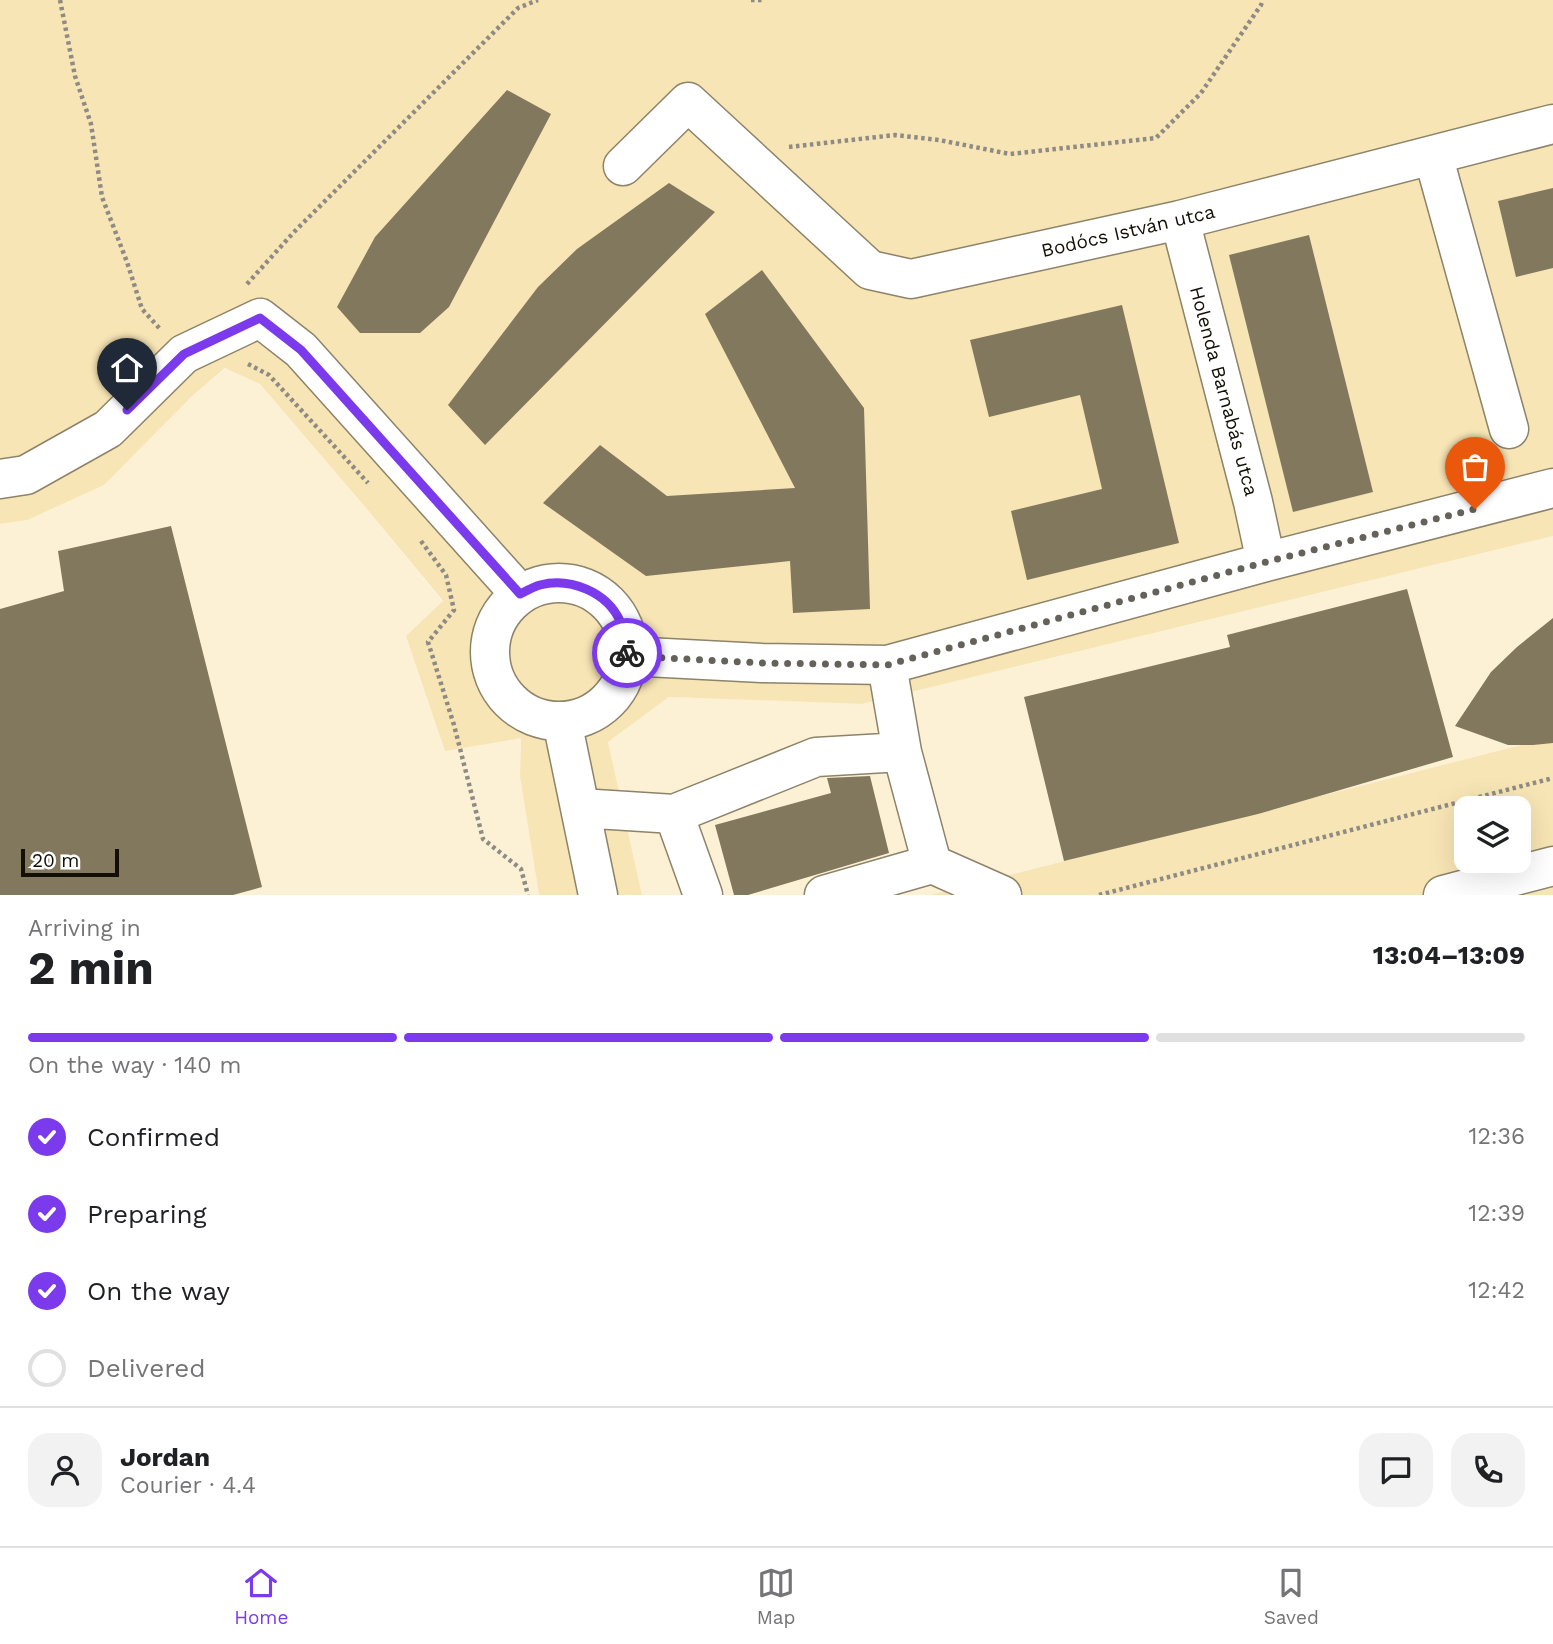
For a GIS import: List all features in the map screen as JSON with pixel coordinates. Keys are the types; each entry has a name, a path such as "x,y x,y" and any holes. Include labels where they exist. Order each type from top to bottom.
{"street":[{"name":"Bodócs István utca","path":"623,166 688,102 870,270 911,279 1180,220 1553,124"},
{"path":"1433,155 1509,429"},
{"name":"Holenda Barnabás utca","path":"1180,220 1266,562"},
{"path":"0,479 26,475 108,429 184,354 260,318 301,350 520,594"},
{"path":"627,656 762,663 887,665 1266,562 1553,488"},
{"path":"564,583 587,589 607,602 615,611 626,638 627,656 624,673 606,702 592,712 562,721 539,717 518,707 506,696 492,668 491,639 503,610 520,594 540,585 564,583"},
{"path":"887,665 902,752 932,864"},
{"path":"562,721 598,895"},
{"path":"580,808 674,814 816,757 902,752"},
{"path":"674,814 703,895"},
{"path":"824,895 932,864 1002,895"},
{"path":"1443,895 1553,866"}],"path":[{"path":"60,0 75,76 91,124 102,197 142,309 184,354"},
{"path":"239,293 294,232 499,26 518,8 538,0"},
{"path":"751,0 763,0"},
{"path":"743,153 895,135 939,140 1010,154 1156,138 1201,93 1263,0"},
{"path":"247,364 269,375 376,492"},
{"path":"418,538 446,575 451,598 453,610 428,642 454,725 483,839 520,869 528,895"},
{"path":"1100,895 1553,778"}],"shaded area":[{"path":"0,0 1553,0 1553,536 862,704 669,697 608,742 642,895 539,895 520,777 521,738 445,751 406,636 443,601 260,384 225,368 190,398 104,485 27,520 0,524"},
{"path":"226,368 260,384 443,602 521,738 520,777 539,895 0,895 0,524 27,520"},
{"path":"1553,536 1553,737 930,895 642,895 608,742 669,697 862,704"},
{"path":"1553,737 1553,895 930,895"}],"building":[{"path":"507,90 551,114 449,307 420,333 360,333 337,307 375,237"},
{"path":"669,183 715,212 485,445 448,405 538,287 577,249"},
{"path":"1553,188 1553,268 1516,277 1498,201"},
{"path":"1309,235 1373,492 1293,512 1229,255"},
{"path":"762,270 864,408 870,609 793,613 790,561 646,576 543,503 600,445 667,496 795,488 705,314"},
{"path":"1122,305 1179,543 1027,580 1011,511 1102,489 1080,395 989,417 970,340"},
{"path":"171,526 262,887 233,895 0,895 0,609 64,591 58,551"},
{"path":"1407,589 1453,757 1258,814 1064,861 1024,697 1230,647 1227,635"},
{"path":"1553,618 1553,743 1508,745 1455,726 1491,672"},
{"path":"870,776 889,853 748,895 734,895 715,825 831,793 827,778"}],"way so far":[{"path":"627,653 627,656 762,663 887,665 1266,562 1475,509"}],"route":[{"path":"127,410 184,354 260,318 301,350 520,594 540,585 564,583 587,589 607,602 615,611 626,638 627,653"}]}
